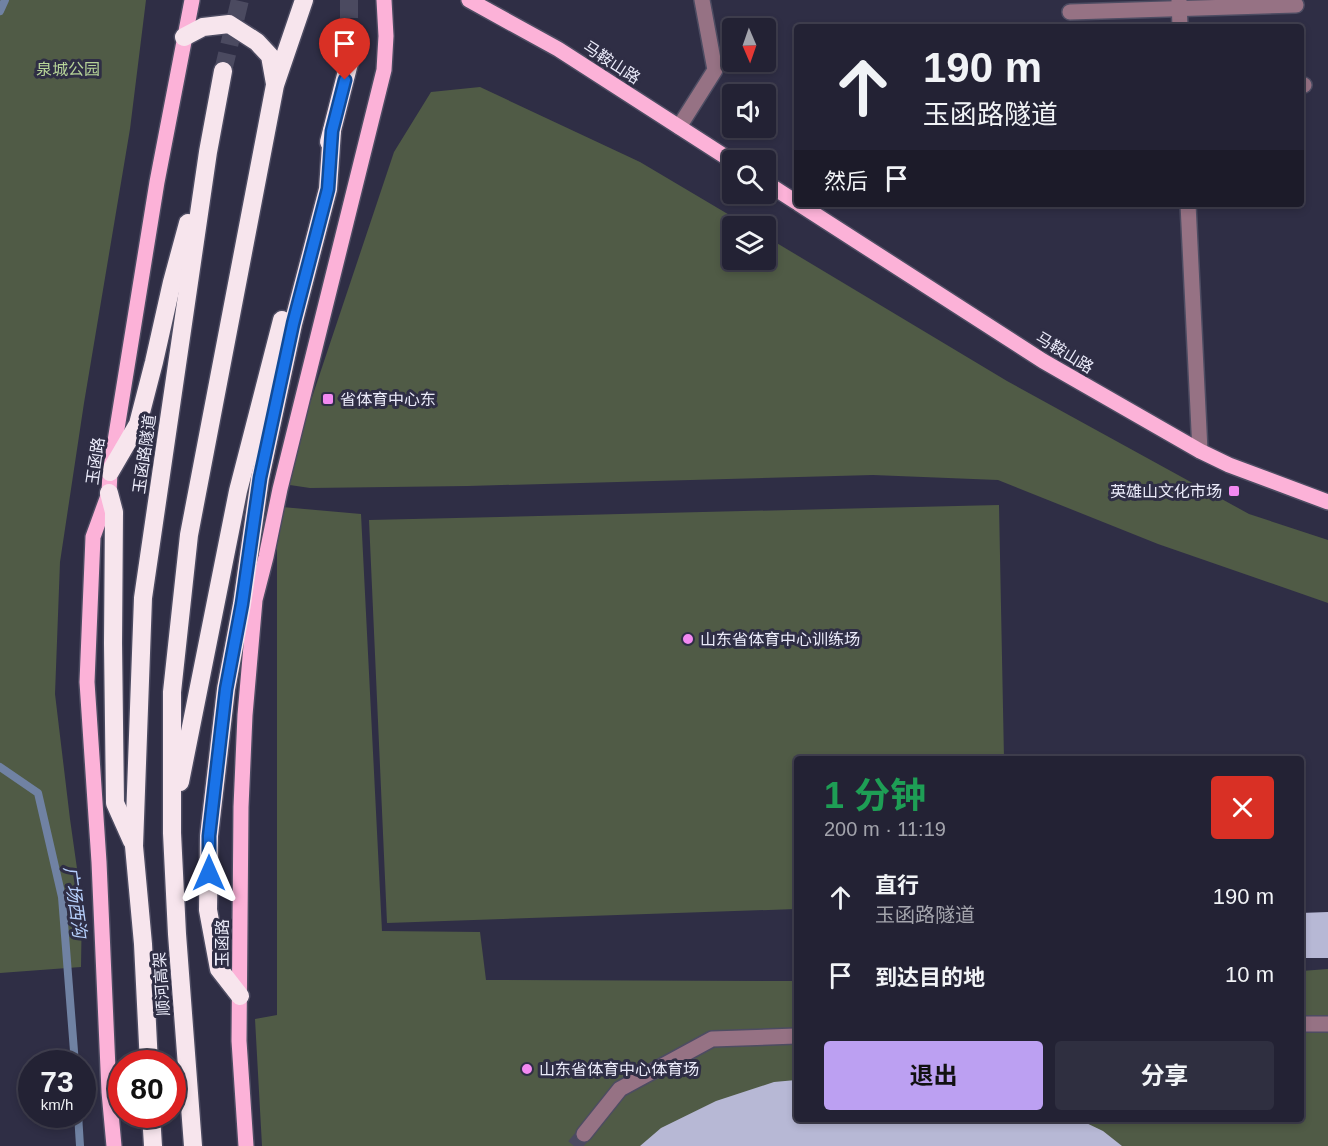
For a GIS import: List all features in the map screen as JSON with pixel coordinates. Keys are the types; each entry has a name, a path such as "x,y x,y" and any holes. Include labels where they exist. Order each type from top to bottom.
{"highway":[{"path":"172,819 172,692 189,535 275,85 304,0"},
{"path":"184,37 203,27 229,24 257,42 270,56 275,85"},
{"path":"172,819 238,491 349,63"},
{"name":"玉函路隧道","path":"134,846 143,598 208,152 223,71"},
{"path":"240,996 219,969 208,910 209,836 226,689 242,604 260,478 293,324 328,189 332,131"},
{"path":"110,472 138,424 172,282 208,152"},
{"path":"109,493 114,512 112,642 115,803 134,846"},
{"name":"顺河高架","path":"172,819 177,934 193,1146"},
{"name":"顺河高架","path":"134,846 143,944 148,1050"},
{"path":"152,1128 153,1146"}],"main road":[{"name":"玉函路","path":"114,1146 109,1092 99,862 87,682 93,537 109,493 110,472 157,182 192,0"},
{"name":"玉函路","path":"246,1146 239,1041 241,807 245,716 255,600 280,489 384,70 386,36 384,0"},
{"name":"马鞍山路","path":"468,0 558,49 722,155"},
{"name":"马鞍山路","path":"776,189 794,200"},
{"name":"马鞍山路","path":"804,207 1043,361 1200,451 1228,465 1328,502"}],"street":[{"path":"679,127 715,70 702,0"},
{"path":"1070,12 1179,5 1296,5"},
{"path":"1179,5 1180,24"},
{"path":"1188,207 1200,451"},
{"path":"1304,1024 1328,1024"},
{"path":"584,1134 620,1089 712,1039 794,1036"}],"green space":[{"name":"泉城公园","path":"0,0 146,0 130,129 60,562 55,694 82,904 81,967 0,973"},
{"path":"480,87 640,162 731,216 722,216 722,270 776,270 776,243 1007,381 1249,514 1328,540 1328,603 1158,544 998,480 873,475 468,486 310,488 283,484 394,152 431,92"},
{"name":"山东省体育中心训练场","path":"999,505 1004,756 794,756 794,909 387,923 369,520"},
{"name":"山东省体育中心体育场","path":"282,507 361,514 382,931 480,932 486,980 794,981 794,1122 1304,1122 1304,971 1328,969 1328,1146 262,1146 255,1019 277,1015 277,522"}],"building":[{"path":"1328,912 1328,958 1304,958 1304,913"},
{"name":"山东省体育中心体育场","path":"794,1080 794,1122 1084,1122 1103,1131 1122,1146 640,1146 661,1128 716,1101 774,1082"}],"waterway":[{"name":"广场西沟","path":"0,11 5,0"},
{"name":"广场西沟","path":"0,767 38,793 62,897 74,1050"},
{"name":"广场西沟","path":"79,1128 80,1146"}],"tunnel":[{"path":"223,71 240,0"},
{"path":"349,0 349,63"},
{"path":"574,1146 584,1134"}],"place":[{"name":"省体育中心东","path":"328,399"},
{"name":"英雄山文化市场","path":"1234,491"},
{"name":"山东省体育中心训练场","path":"688,639"},
{"name":"山东省体育中心体育场","path":"527,1069"}],"route":[{"path":"209,873 209,836 226,689 242,604 260,478 293,324 328,189 332,131 345,80"}]}
